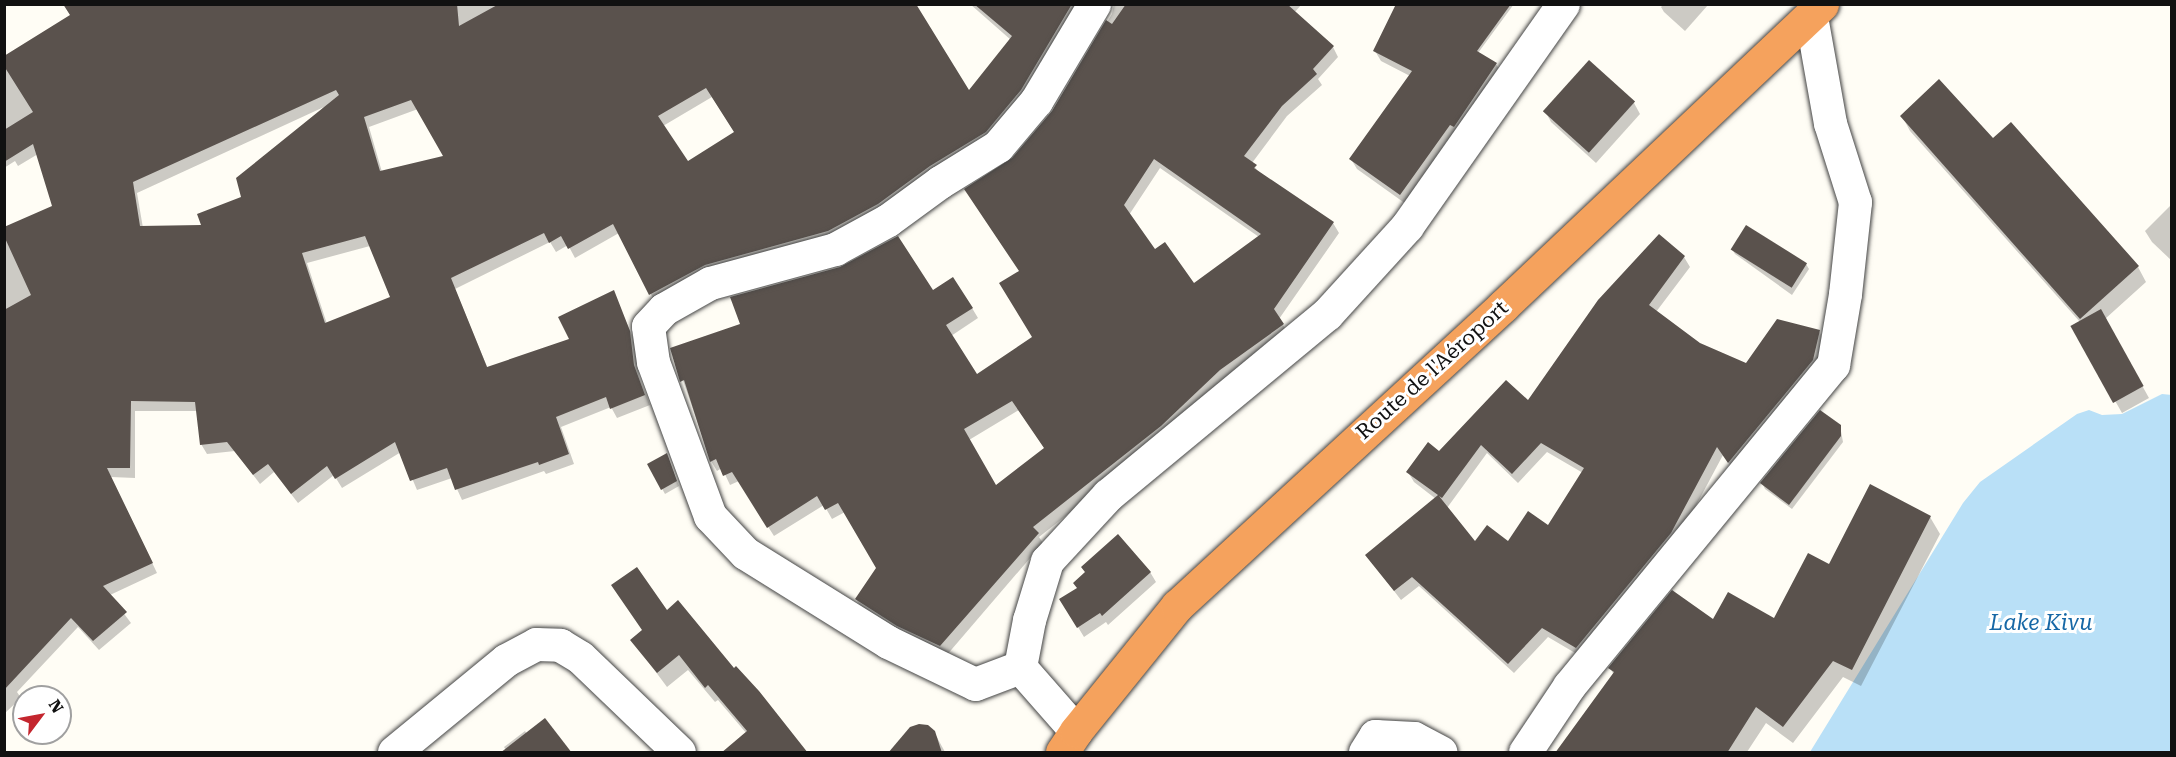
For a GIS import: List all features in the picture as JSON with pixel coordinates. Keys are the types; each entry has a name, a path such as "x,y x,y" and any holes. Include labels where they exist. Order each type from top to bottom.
{"highway":[{"name":"Route de l'Aéroport","path":"1069,742 1177,606 1349,445 1503,306 1816,10"}],"street":[{"path":"1020,667 975,684 888,642 745,553 710,516 653,362 648,326 664,309 710,284 835,249 888,220 940,182 998,146 1036,102 1094,4"},
{"path":"1069,742 1020,667 1029,620 1047,561 1108,495 1327,314 1407,226 1563,4"},
{"path":"1525,753 1569,686 1833,365 1845,294 1855,202 1830,123 1816,10"},
{"path":"394,753 506,660 536,644 560,645 580,657 680,753"},
{"path":"1365,753 1375,736 1414,738 1440,753"}],"water":[{"name":"Lake Kivu","path":"2162,394 2172,395 2171,752 1810,752 1963,503 1980,482 2077,414 2089,410 2102,415 2122,414"}],"building":[{"path":"63,4 457,4 459,26 499,4 916,4 969,90 1012,36 974,4 1072,4 1021,90 986,132 930,166 878,204 828,231 705,265 649,295 613,224 568,249 561,236 549,243 544,233 451,278 487,367 569,339 558,317 614,290 630,331 634,365 645,395 610,409 606,397 556,417 569,454 455,490 447,468 410,481 395,442 335,479 327,466 291,494 268,464 253,475 227,442 200,445 195,402 131,401 130,468 107,468 153,563 103,586 127,612 93,641 71,618 4,690 4,310 31,295 4,236 4,227 52,206 33,144 4,162 4,130 33,112 4,66 4,56 70,15","holes":["706,88 734,132 688,161 658,116","336,90 339,95 236,178 241,197 197,214 201,225 140,226 133,182","411,100 443,156 380,171 364,117","365,236 390,297 325,323 302,253"]},
{"path":"1126,4 1287,4 1334,46 1313,69 1317,74 1282,106 1244,156 1257,165 1254,168 1334,222 1274,309 1284,324 1220,370 1161,426 1033,527 1039,533 940,646 897,626 855,599 876,568 838,503 825,510 817,496 767,528 732,472 723,476 716,459 710,462 684,380 680,382 670,348 740,324 730,297 840,267 898,236 933,290 953,277 973,308 946,325 977,374 1032,337 999,283 1019,271 964,189 1012,158 1052,111 1106,20 1112,24","holes":["1154,159 1261,234 1194,283 1165,242 1155,249 1124,205","1012,401 1044,448 996,485 964,429"]},
{"path":"1396,4 1511,4 1477,51 1497,63 1454,127 1450,125 1400,195 1349,159 1412,71 1373,51"},
{"path":"1589,60 1635,101 1589,153 1543,111"},
{"path":"1939,79 1993,138 2011,122 2139,266 2080,319 1900,116"},
{"path":"1746,225 1807,263 1792,288 1731,250"},
{"path":"1659,234 1685,256 1649,305 1700,343 1746,363 1777,319 1820,330 1813,360 1728,463 1717,447 1671,533 1576,648 1542,628 1508,664 1412,577 1394,591 1365,555 1438,495 1406,472 1428,442 1439,451 1506,380 1528,400 1598,300","holes":["1541,443 1584,468 1548,525 1528,511 1508,541 1487,525 1475,541 1439,496 1442,498 1481,445 1512,474"]},
{"path":"2101,309 2144,386 2113,403 2070,326"},
{"path":"1820,410 1841,425 1841,436 1789,505 1760,483"},
{"path":"667,453 677,481 661,490 647,464"},
{"path":"1870,484 1931,516 1852,670 1833,661 1783,727 1756,707 1727,753 1555,753 1614,672 1608,668 1672,590 1713,619 1728,592 1774,618 1808,553 1829,564"},
{"path":"1118,534 1151,572 1102,616 1100,613 1077,628 1059,599 1077,588 1073,583 1085,572 1081,567"},
{"path":"637,567 667,610 678,600 734,668 736,666 759,691 808,753 721,753 747,731 708,685 705,688 679,655 657,673 630,640 642,630 611,585"},
{"path":"545,718 572,753 500,753"},
{"path":"919,724 928,725 935,731 942,753 888,753 910,727"}]}
